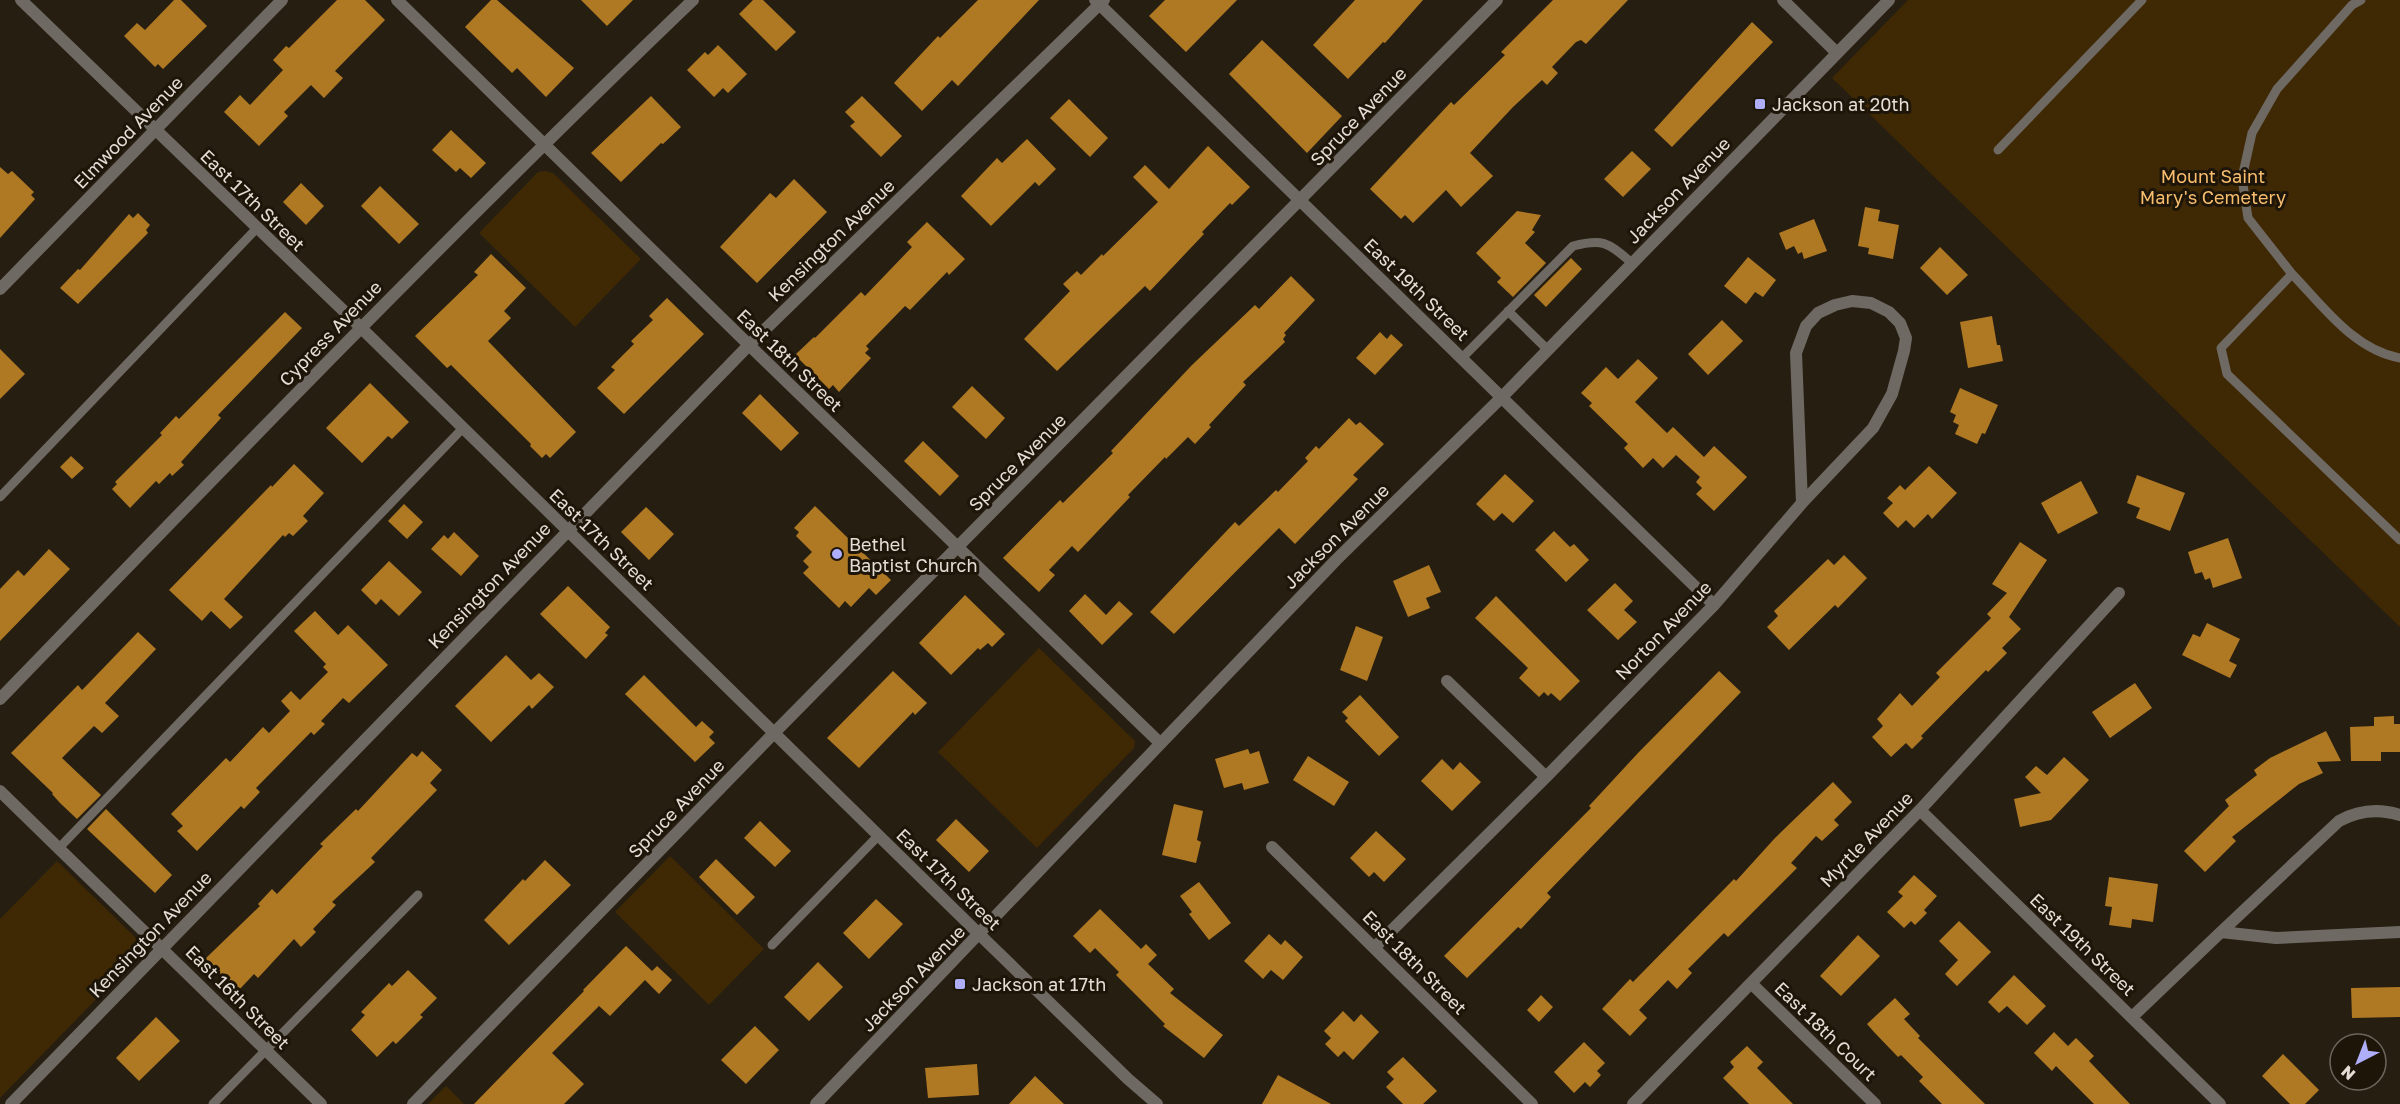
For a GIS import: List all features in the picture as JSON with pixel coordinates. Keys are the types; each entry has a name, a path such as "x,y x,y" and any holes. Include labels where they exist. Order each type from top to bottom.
{"street":[{"name":"East 17th Street","path":"21,0 464,428 1128,1079 1157,1104"},
{"name":"Elmwood Avenue","path":"0,289 282,0"},
{"name":"East 18th Street","path":"397,0 748,345 1160,743"},
{"name":"Cypress Avenue","path":"0,699 360,327 543,144 693,0"},
{"name":"Spruce Avenue","path":"413,1104 774,732 1497,0"},
{"path":"1783,0 1837,53"},
{"name":"Jackson Avenue","path":"824,1102 1160,743 1336,560 1502,397 1889,0"},
{"name":"East 19th Street","path":"1100,2 1714,605"},
{"name":"Kensington Avenue","path":"11,1104 748,345 1100,2"},
{"name":"Norton Avenue","path":"1375,947 1714,605 1802,503 1873,428 1892,394 1906,338 1900,323 1889,312 1871,303 1852,301 1818,312 1806,326 1796,353 1802,503"},
{"name":"Myrtle Avenue","path":"1633,1104 1920,810 2119,593"},
{"path":"1447,681 1546,777"},
{"name":"East 16th Street","path":"0,791 321,1104"},
{"name":"East 19th Street","path":"1920,810 2220,1104"},
{"path":"2132,1017 2339,822 2363,811 2376,810 2400,814"},
{"name":"East 18th Street","path":"1272,847 1532,1104"},
{"path":"2221,932 2276,938 2400,932"},
{"name":"East 18th Court","path":"1752,984 1875,1104"}],"lane":[{"path":"1998,150 2142,0"},
{"path":"2356,2 2277,89 2252,133 2242,178 2248,218 2292,274 2352,336 2387,356 2400,358"},
{"path":"0,496 257,228"},
{"path":"1462,358 1573,246 1592,241 1610,245 1632,263"},
{"path":"2292,274 2221,348 2227,374 2400,540"},
{"path":"1508,311 1548,350"},
{"path":"59,848 464,428"},
{"path":"772,945 879,835"},
{"path":"213,1104 418,895"}],"green space":[{"name":"Mount Saint Mary's Cemetery","path":"1908,0 2400,0 2400,627 1832,78"},
{"path":"538,172 553,173 641,259 575,327 479,233"},
{"path":"1039,648 1135,741 1134,748 1037,848 938,752"},
{"path":"670,856 764,949 709,1005 615,912"},
{"path":"57,861 139,941 141,953 0,1098 0,919"},
{"path":"446,1086 464,1104 428,1104"}],"building":[{"path":"174,0 181,0 207,26 163,69 158,64 155,67 124,36 137,23 145,30"},
{"path":"337,0 365,0 385,20 335,71 343,78 324,98 311,85 284,112 288,116 259,146 224,112 240,95 250,105 283,70 273,60 286,46 289,48"},
{"path":"491,0 497,0 574,68 546,97 517,68 512,73 465,27"},
{"path":"581,0 633,0 607,26"},
{"path":"753,0 763,0 796,32 776,51 739,14"},
{"path":"978,0 1039,0 958,86 952,80 922,111 894,83 938,36 940,38"},
{"path":"1165,0 1237,0 1186,52 1149,16"},
{"path":"1355,0 1423,0 1385,43 1383,42 1348,79 1313,45"},
{"path":"1553,0 1628,0 1586,44 1581,40 1576,42 1552,67 1558,73 1547,85 1542,80 1470,153 1493,176 1461,207 1446,190 1413,223 1405,215 1401,219 1370,189 1451,102 1454,105 1505,55 1501,52"},
{"path":"1752,22 1773,42 1672,147 1654,130"},
{"path":"1262,40 1342,116 1307,153 1229,74"},
{"path":"718,45 747,74 728,93 723,88 714,97 687,70 705,52 708,55"},
{"path":"651,96 681,127 621,182 591,153"},
{"path":"862,96 902,136 881,157 850,126 855,122 845,112"},
{"path":"1069,99 1108,138 1090,157 1050,118"},
{"path":"451,130 486,163 471,178 460,168 456,172 432,150"},
{"path":"1027,139 1056,169 1039,186 1035,182 991,226 961,196 997,158 1002,163"},
{"path":"1208,146 1250,187 1232,205 1230,203 1202,232 1204,234 1150,291 1145,286 1057,371 1024,339 1070,291 1063,284 1077,271 1081,275 1158,202 1133,177 1145,165 1169,189"},
{"path":"1632,151 1651,169 1623,197 1604,179"},
{"path":"0,167 8,174 12,171 34,192 31,195 35,199 0,238"},
{"path":"794,179 827,212 757,283 720,247 770,193 776,198"},
{"path":"301,183 324,206 306,225 283,202"},
{"path":"380,186 419,224 399,244 361,206"},
{"path":"1865,207 1880,210 1878,221 1899,225 1893,259 1868,254 1869,248 1858,246"},
{"path":"1517,211 1541,215 1532,230 1535,232 1525,243 1546,263 1513,297 1497,282 1501,278 1476,253"},
{"path":"138,213 150,225 146,230 148,233 78,304 60,288 78,269 80,270 129,214 133,218"},
{"path":"1814,219 1827,251 1804,259 1802,252 1798,254 1794,246 1786,250 1779,233"},
{"path":"927,222 965,259 949,275 947,272 910,310 905,306 866,346 869,349 865,353 871,358 839,392 833,385 829,389 795,355 861,292 865,296 912,247 907,242"},
{"path":"1940,247 1968,275 1947,295 1920,268"},
{"path":"491,254 526,288 504,311 511,318 488,341 576,432 550,458 546,454 542,458 530,446 531,444 451,365 447,368 415,336 478,275 474,272"},
{"path":"1748,257 1776,280 1763,297 1755,292 1746,304 1724,286"},
{"path":"1571,258 1582,269 1546,307 1534,295"},
{"path":"1291,276 1315,300 1284,333 1285,342 1243,382 1246,385 1209,425 1211,427 1195,444 1188,437 1128,495 1130,497 1078,552 1072,546 1049,570 1055,575 1039,592 1003,558 1060,500 1063,503 1113,453 1111,451 1192,365 1255,305 1259,309"},
{"path":"667,298 704,334 624,414 597,388 615,370 611,367 634,344 631,341 653,320 649,316"},
{"path":"285,312 302,328 218,415 221,418 181,462 184,465 172,476 170,473 159,484 156,481 130,508 112,489 117,484 115,482 162,435 160,433 176,416 179,419"},
{"path":"1992,316 1997,345 2000,345 2003,361 1968,368 1960,322"},
{"path":"1722,320 1743,341 1708,375 1688,354"},
{"path":"1380,332 1387,339 1391,334 1403,345 1375,375 1356,358"},
{"path":"0,349 25,374 0,399"},
{"path":"1638,359 1658,378 1635,402 1667,433 1673,427 1704,457 1714,446 1747,477 1714,511 1696,494 1702,488 1696,482 1700,477 1676,455 1663,468 1653,458 1643,468 1624,448 1628,444 1589,406 1592,403 1581,393 1606,367 1618,379"},
{"path":"370,383 409,422 392,439 388,436 362,463 326,428"},
{"path":"972,386 1005,418 986,439 952,407"},
{"path":"1960,388 1998,405 1985,434 1982,433 1977,444 1955,434 1959,425 1953,422 1956,415 1950,412"},
{"path":"760,394 799,433 781,451 742,413"},
{"path":"1349,418 1356,425 1360,422 1384,444 1353,475 1358,479 1295,544 1279,528 1174,634 1150,612 1235,522 1239,526 1276,490 1278,492 1308,461 1305,458 1316,446 1319,449"},
{"path":"923,441 959,476 940,496 904,461"},
{"path":"71,456 84,468 72,479 60,467"},
{"path":"294,464 324,493 303,516 308,521 293,536 289,533 285,537 283,535 224,599 243,617 230,629 211,611 202,621 169,590"},
{"path":"1929,466 1957,493 1932,519 1928,514 1914,528 1906,520 1898,528 1883,513 1893,503 1887,498 1900,485 1905,490"},
{"path":"1505,474 1534,501 1513,523 1502,513 1494,521 1476,504"},
{"path":"2137,475 2185,493 2170,531 2136,518 2140,508 2127,503"},
{"path":"2081,481 2098,513 2058,534 2041,503"},
{"path":"404,504 423,522 407,539 388,521"},
{"name":"Bethel Baptist Church","path":"815,506 891,580 876,595 869,588 851,607 845,601 839,608 803,573 809,567 803,561 812,552 796,536 799,532 794,528"},
{"path":"646,507 674,534 649,560 621,532"},
{"path":"1554,531 1570,547 1574,544 1589,560 1566,582 1535,550"},
{"path":"454,532 479,556 461,576 431,549 444,535 448,539"},
{"path":"2228,538 2242,578 2213,588 2210,578 2205,580 2202,572 2195,574 2188,552"},
{"path":"2020,542 2047,560 2009,617 2021,629 2002,648 2007,653 1988,672 1986,670 1921,736 1923,738 1912,749 1906,743 1891,757 1872,737 1883,726 1877,719 1900,693 1912,706 1940,677 1936,673 1991,618 1987,614 2007,593 1992,584"},
{"path":"49,549 70,569 0,641 0,589 18,570 24,576"},
{"path":"1844,555 1867,578 1838,608 1835,605 1789,650 1767,627 1778,616 1774,611 1828,559 1834,565"},
{"path":"389,561 422,592 399,616 381,599 376,605 361,590"},
{"path":"1429,565 1441,592 1426,598 1430,608 1408,617 1393,581"},
{"path":"1615,583 1633,601 1624,610 1637,622 1618,640 1587,610"},
{"path":"568,586 610,627 605,633 608,635 586,659 540,614"},
{"path":"1085,594 1106,615 1119,601 1133,614 1102,645 1069,611"},
{"path":"965,595 1005,634 992,647 988,643 980,650 978,648 951,675 919,643"},
{"path":"1496,596 1580,681 1560,701 1551,693 1548,696 1544,692 1539,697 1519,678 1528,668 1475,618"},
{"path":"315,611 338,635 348,625 388,665 349,703 343,698 321,721 325,724 314,735 311,732 256,788 260,792 244,809 241,806 197,851 177,831 183,826 171,814 226,758 230,762 263,727 269,733 290,711 281,701 291,691 300,700 328,672 323,667 326,664 294,631"},
{"path":"2207,623 2240,639 2229,661 2237,665 2230,678 2182,655 2193,634 2200,637"},
{"path":"1356,626 1383,637 1367,681 1340,670"},
{"path":"138,632 156,649 105,703 119,716 102,733 94,726 62,758 101,795 77,819 11,753 78,685 82,690"},
{"path":"506,655 531,680 539,673 554,687 532,709 529,705 491,742 455,706"},
{"path":"893,671 927,703 915,715 913,712 859,768 827,738"},
{"path":"1719,671 1741,692 1547,893 1551,897 1521,929 1518,927 1467,978 1444,956 1591,808 1589,806 1638,753"},
{"path":"644,675 696,727 702,721 714,732 709,737 715,743 695,762 625,694"},
{"path":"2135,683 2152,708 2110,738 2092,712"},
{"path":"1360,695 1399,737 1379,756 1345,721 1348,718 1342,712"},
{"path":"2394,716 2394,724 2400,724 2400,752 2381,752 2381,761 2351,761 2350,727 2374,726 2374,717"},
{"path":"2326,731 2341,761 2317,762 2323,773 2299,784 2232,837 2236,841 2205,872 2184,851 2229,806 2225,800 2257,775 2254,770 2270,758"},
{"path":"1248,749 1250,754 1259,751 1269,783 1244,790 1242,783 1224,788 1215,759"},
{"path":"422,751 442,770 430,783 437,790 371,858 375,862 332,902 336,905 313,929 316,932 301,947 294,939 258,978 254,974 238,991 205,959 260,906 258,904 272,889 277,894 323,846 320,844 356,809 358,811 412,753 417,757"},
{"path":"1308,756 1349,782 1334,806 1293,780"},
{"path":"2064,757 2089,780 2051,820 2020,827 2014,799 2041,793 2025,777 2036,766 2047,775"},
{"path":"1442,759 1453,770 1460,762 1481,782 1452,811 1421,781"},
{"path":"1833,782 1852,802 1834,820 1839,825 1822,841 1816,836 1791,863 1797,868 1728,937 1724,933 1688,969 1692,973 1677,989 1668,980 1639,1010 1647,1018 1630,1036 1602,1009 1630,979 1633,982 1734,879 1736,881 1775,838"},
{"path":"1174,804 1203,811 1197,840 1201,842 1196,863 1162,855"},
{"path":"106,809 172,875 155,893 87,829"},
{"path":"956,819 989,851 969,872 936,840"},
{"path":"760,821 791,851 775,867 744,838"},
{"path":"1376,831 1406,859 1384,882 1374,872 1369,877 1350,858"},
{"path":"716,859 755,897 737,915 699,877"},
{"path":"545,860 571,885 509,945 484,920 523,879 525,881"},
{"path":"1914,875 1937,896 1924,910 1927,913 1915,925 1911,921 1904,928 1887,912 1903,896 1898,892"},
{"path":"2109,877 2158,884 2153,922 2132,919 2131,928 2109,925 2112,907 2105,906"},
{"path":"1199,882 1231,923 1209,940 1189,914 1192,912 1180,896"},
{"path":"876,899 903,924 869,959 843,933"},
{"path":"1100,909 1141,949 1146,944 1157,955 1148,964 1174,989 1170,993 1223,1035 1204,1058 1163,1026 1165,1024 1116,975 1119,972 1095,948 1090,953 1073,936"},
{"path":"1959,921 1991,952 1957,986 1945,974 1958,960 1939,941"},
{"path":"1269,934 1281,945 1285,940 1303,957 1283,980 1271,970 1263,979 1244,961"},
{"path":"1858,935 1880,956 1841,996 1820,976"},
{"path":"626,946 652,971 657,966 672,980 659,994 645,980 610,1016 599,1006 552,1053 584,1084 564,1104 474,1104 584,991"},
{"path":"818,962 843,987 809,1021 784,997"},
{"path":"408,970 437,998 420,1015 423,1017 396,1044 393,1041 377,1057 351,1030 365,1015 361,1012 389,983 392,986"},
{"path":"2014,975 2046,1006 2027,1025 2007,1006 1999,1013 1988,1002"},
{"path":"2400,987 2400,1017 2352,1018 2351,988"},
{"path":"1541,995 1553,1007 1539,1022 1527,1010"},
{"path":"1895,998 1910,1014 1904,1019 1920,1036 1918,1038 1985,1104 1942,1104 1919,1081 1923,1077 1901,1055 1898,1057 1867,1024"},
{"path":"1343,1011 1354,1022 1361,1014 1379,1032 1353,1060 1344,1051 1338,1057 1325,1044 1331,1038 1324,1031"},
{"path":"156,1017 180,1041 139,1081 116,1058"},
{"path":"755,1026 779,1050 746,1084 721,1060"},
{"path":"2054,1032 2068,1046 2076,1038 2094,1056 2089,1061 2130,1104 2094,1104 2056,1066 2052,1071 2034,1053"},
{"path":"1584,1042 1605,1063 1597,1071 1601,1075 1590,1087 1585,1082 1574,1093 1554,1072"},
{"path":"1747,1046 1763,1062 1757,1068 1793,1104 1749,1104 1723,1078 1734,1067 1730,1062"},
{"path":"2283,1054 2319,1090 2305,1104 2290,1104 2262,1076"},
{"path":"1403,1057 1437,1091 1423,1104 1403,1104 1386,1087 1394,1079 1387,1072"},
{"path":"977,1064 979,1095 928,1098 925,1068"},
{"path":"1278,1075 1331,1104 1262,1104"},
{"path":"1035,1076 1064,1104 1009,1104"}],"place":[{"name":"Jackson at 20th","path":"1760,104"},
{"name":"Bethel Baptist Church","path":"837,554"},
{"name":"Jackson at 17th","path":"960,984"}]}
